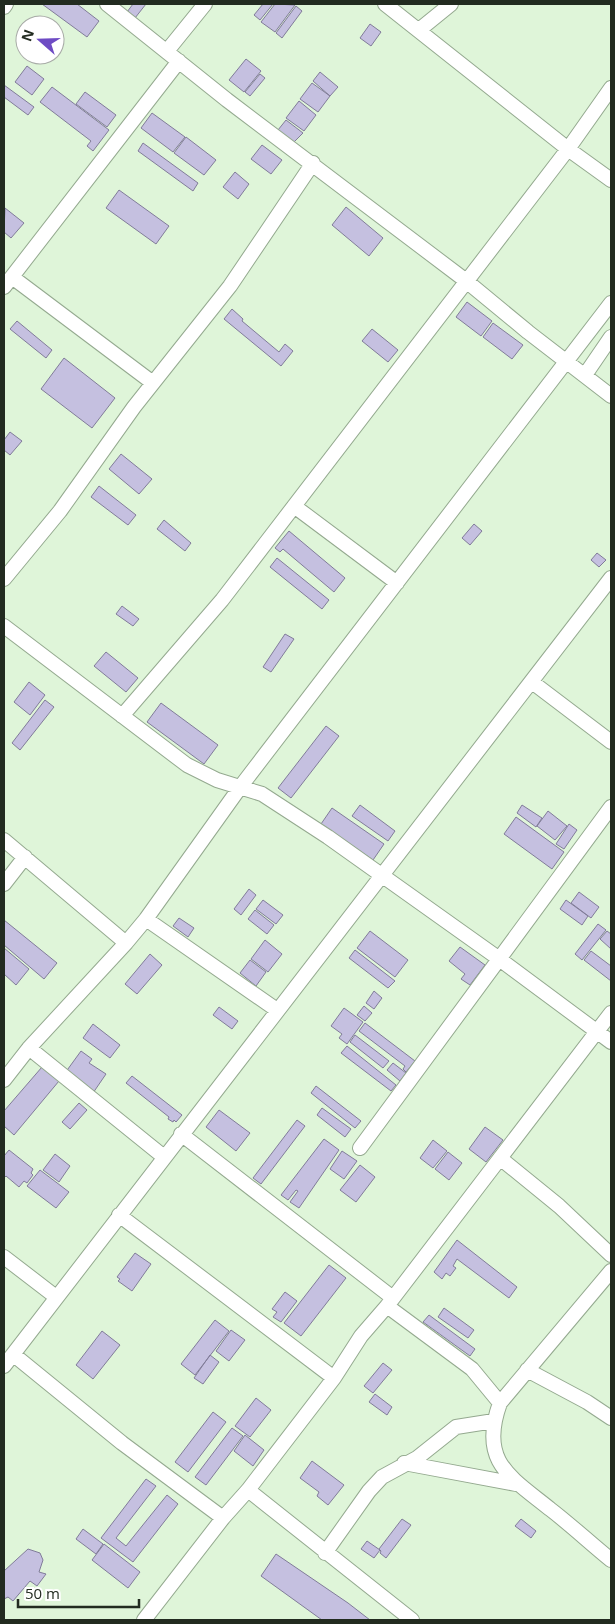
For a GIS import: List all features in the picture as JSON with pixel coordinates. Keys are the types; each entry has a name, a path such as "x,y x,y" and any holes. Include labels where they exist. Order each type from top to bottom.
{"street":[{"path":"107,4 227,100 313,163 465,280 611,396"},
{"path":"167,51 205,4"},
{"path":"385,4 568,149 611,180"},
{"path":"419,30 451,4"},
{"path":"153,383 8,282 179,61"},
{"path":"122,716 222,600 465,280 568,149 611,88"},
{"path":"4,579 60,511 153,383 230,286 313,163"},
{"path":"4,1080 29,1048 146,919 241,786 611,303"},
{"path":"585,375 611,337"},
{"path":"294,506 397,583"},
{"path":"4,1366 611,578"},
{"path":"4,626 187,765 204,775 241,786 270,799 498,958 611,1042"},
{"path":"532,682 611,742"},
{"path":"360,1148 611,807"},
{"path":"4,840 126,943"},
{"path":"4,884 25,857"},
{"path":"146,919 277,1010"},
{"path":"144,1620 223,1518 248,1490 334,1378 361,1336 390,1302 611,1013"},
{"path":"29,1048 164,1156"},
{"path":"181,1134 472,1369 500,1403"},
{"path":"500,1158 553,1201 611,1255"},
{"path":"119,1215 334,1378"},
{"path":"4,1257 56,1297"},
{"path":"611,1271 500,1403 494,1421 492,1438 501,1466 516,1484 611,1560"},
{"path":"14,1355 122,1442 223,1518"},
{"path":"527,1370 587,1402 611,1418"},
{"path":"325,1553 369,1491 382,1477 404,1463 417,1458 456,1427 494,1421"},
{"path":"404,1463 516,1484"},
{"path":"248,1490 325,1553 412,1620"}],"building":[{"path":"42,4 77,4 99,21 87,37 65,21 65,15 57,15"},
{"path":"133,4 146,4 135,18 127,12"},
{"path":"263,4 273,4 260,20 254,15"},
{"path":"275,4 295,5 275,32 261,22"},
{"path":"296,6 302,11 282,38 276,33"},
{"path":"370,24 381,32 371,46 360,38"},
{"path":"246,59 261,71 244,92 229,80"},
{"path":"27,66 44,79 32,95 15,82"},
{"path":"320,72 338,87 330,96 313,81"},
{"path":"260,74 265,78 250,96 245,92"},
{"path":"312,83 330,96 318,112 300,99"},
{"path":"4,85 34,107 28,115 4,97"},
{"path":"52,87 109,130 93,151 87,146 91,141 40,102"},
{"path":"85,92 116,115 107,127 76,104"},
{"path":"299,101 316,115 304,131 286,118"},
{"path":"152,113 185,137 173,152 141,128"},
{"path":"286,120 303,133 292,144 278,130"},
{"path":"186,137 216,160 204,175 174,153"},
{"path":"143,143 198,183 193,191 138,151"},
{"path":"262,145 282,160 271,174 251,159"},
{"path":"235,172 249,184 238,199 223,187"},
{"path":"119,190 169,226 156,244 106,208"},
{"path":"346,207 383,238 369,256 332,225"},
{"path":"5,208 24,223 11,238 4,232"},
{"path":"467,302 492,321 481,336 456,317"},
{"path":"232,309 243,319 242,321 279,352 285,344 293,351 281,366 224,319"},
{"path":"17,321 52,350 46,358 10,329"},
{"path":"493,323 523,345 512,359 483,337"},
{"path":"372,329 398,350 388,362 362,341"},
{"path":"64,358 115,398 92,428 41,389"},
{"path":"10,432 22,441 10,455 4,450 4,440"},
{"path":"121,454 152,479 139,494 109,469"},
{"path":"99,486 136,515 128,525 91,497"},
{"path":"164,520 191,543 185,551 157,529"},
{"path":"474,524 482,531 470,545 462,538"},
{"path":"289,531 345,578 334,592 283,549 280,552 275,548"},
{"path":"597,553 606,560 599,567 591,560"},
{"path":"277,558 329,600 322,609 270,567"},
{"path":"122,606 139,619 133,626 116,614"},
{"path":"285,634 294,639 271,672 263,667"},
{"path":"106,652 138,678 126,692 94,666"},
{"path":"29,682 45,695 30,715 14,702"},
{"path":"45,700 54,707 20,750 12,743"},
{"path":"161,703 218,745 204,764 147,722"},
{"path":"326,726 339,736 291,798 278,788"},
{"path":"360,805 395,831 388,841 352,816"},
{"path":"522,805 542,818 536,827 517,813"},
{"path":"332,808 384,844 373,860 321,824"},
{"path":"548,811 567,826 555,840 537,826"},
{"path":"516,817 564,852 552,869 504,834"},
{"path":"569,824 577,830 564,849 556,844"},
{"path":"249,889 256,895 241,915 234,909"},
{"path":"579,892 599,907 591,918 571,903"},
{"path":"263,900 283,915 276,924 256,909"},
{"path":"566,900 588,916 582,925 560,909"},
{"path":"255,910 274,925 267,934 248,919"},
{"path":"179,918 194,928 188,937 173,926"},
{"path":"4,920 57,963 44,979 4,945"},
{"path":"598,924 606,930 582,960 575,954"},
{"path":"370,931 408,960 395,977 357,948"},
{"path":"607,931 611,934 611,949 600,939"},
{"path":"265,940 282,954 268,972 251,959"},
{"path":"460,947 485,965 470,985 461,979 465,974 449,961"},
{"path":"4,948 29,969 16,985 4,974"},
{"path":"355,950 395,981 388,988 349,958"},
{"path":"591,951 611,966 611,981 584,960"},
{"path":"150,954 162,965 137,994 125,984"},
{"path":"250,960 266,972 256,986 240,973"},
{"path":"374,991 382,998 374,1009 366,1003"},
{"path":"364,1006 372,1013 365,1021 357,1015"},
{"path":"219,1007 238,1021 232,1029 213,1015"},
{"path":"344,1008 363,1022 347,1044 339,1038 342,1034 331,1026"},
{"path":"365,1023 415,1061 406,1072 403,1069 405,1066 359,1031"},
{"path":"93,1024 120,1045 110,1058 83,1038"},
{"path":"355,1035 389,1061 383,1068 350,1042"},
{"path":"347,1046 396,1085 391,1091 341,1053"},
{"path":"81,1051 92,1059 89,1063 106,1074 93,1093 65,1073"},
{"path":"393,1063 406,1073 400,1081 387,1070"},
{"path":"42,1067 59,1081 14,1135 4,1126 4,1111"},
{"path":"132,1076 182,1115 176,1122 168,1119 169,1117 126,1083"},
{"path":"316,1086 361,1121 355,1128 311,1093"},
{"path":"79,1103 87,1110 70,1129 62,1122"},
{"path":"322,1108 351,1129 345,1137 317,1115"},
{"path":"219,1110 250,1133 236,1151 206,1127"},
{"path":"297,1120 305,1126 261,1184 253,1178"},
{"path":"485,1127 503,1140 486,1162 469,1149"},
{"path":"324,1139 339,1150 299,1208 290,1202 298,1191 296,1190 288,1200 281,1195"},
{"path":"433,1140 447,1151 433,1168 420,1158"},
{"path":"9,1150 33,1169 31,1173 33,1175 27,1183 24,1181 19,1187 6,1176 4,1178 4,1156"},
{"path":"342,1151 357,1161 344,1179 330,1169"},
{"path":"448,1152 462,1163 449,1180 435,1169"},
{"path":"55,1154 70,1166 59,1182 43,1170"},
{"path":"360,1165 375,1177 356,1202 340,1190"},
{"path":"40,1170 69,1192 56,1208 27,1186"},
{"path":"457,1240 517,1287 509,1298 457,1259 453,1266 456,1268 450,1276 446,1273 442,1279 434,1272"},
{"path":"135,1253 151,1264 132,1291 118,1281 120,1279 117,1277"},
{"path":"329,1265 346,1278 301,1336 284,1323"},
{"path":"285,1292 297,1301 281,1322 273,1317 277,1312 272,1309"},
{"path":"444,1308 474,1330 468,1338 438,1317"},
{"path":"429,1315 475,1349 470,1356 423,1322"},
{"path":"215,1320 229,1331 195,1375 181,1364"},
{"path":"231,1330 245,1340 229,1361 216,1351"},
{"path":"102,1331 120,1345 93,1379 76,1365"},
{"path":"210,1355 219,1362 203,1384 194,1378"},
{"path":"383,1363 392,1370 373,1393 364,1386"},
{"path":"375,1394 392,1407 387,1415 369,1402"},
{"path":"256,1398 271,1410 250,1437 235,1426"},
{"path":"213,1412 226,1422 188,1472 175,1462"},
{"path":"232,1428 243,1436 206,1485 195,1477"},
{"path":"245,1435 264,1450 253,1466 234,1451"},
{"path":"312,1461 344,1485 328,1505 317,1496 319,1492 300,1478"},
{"path":"146,1479 156,1486 116,1538 126,1546 167,1495 178,1504 133,1562 101,1538"},
{"path":"402,1519 411,1525 386,1558 380,1553 379,1549"},
{"path":"521,1519 536,1531 531,1538 515,1526"},
{"path":"83,1529 103,1544 96,1554 76,1539"},
{"path":"367,1541 380,1550 374,1558 361,1549"},
{"path":"104,1544 140,1572 128,1588 92,1560"},
{"path":"28,1549 40,1553 43,1560 39,1572 46,1574 37,1586 30,1581 13,1601 8,1597 4,1599 4,1571"},
{"path":"276,1554 370,1620 322,1620 261,1576"}]}
